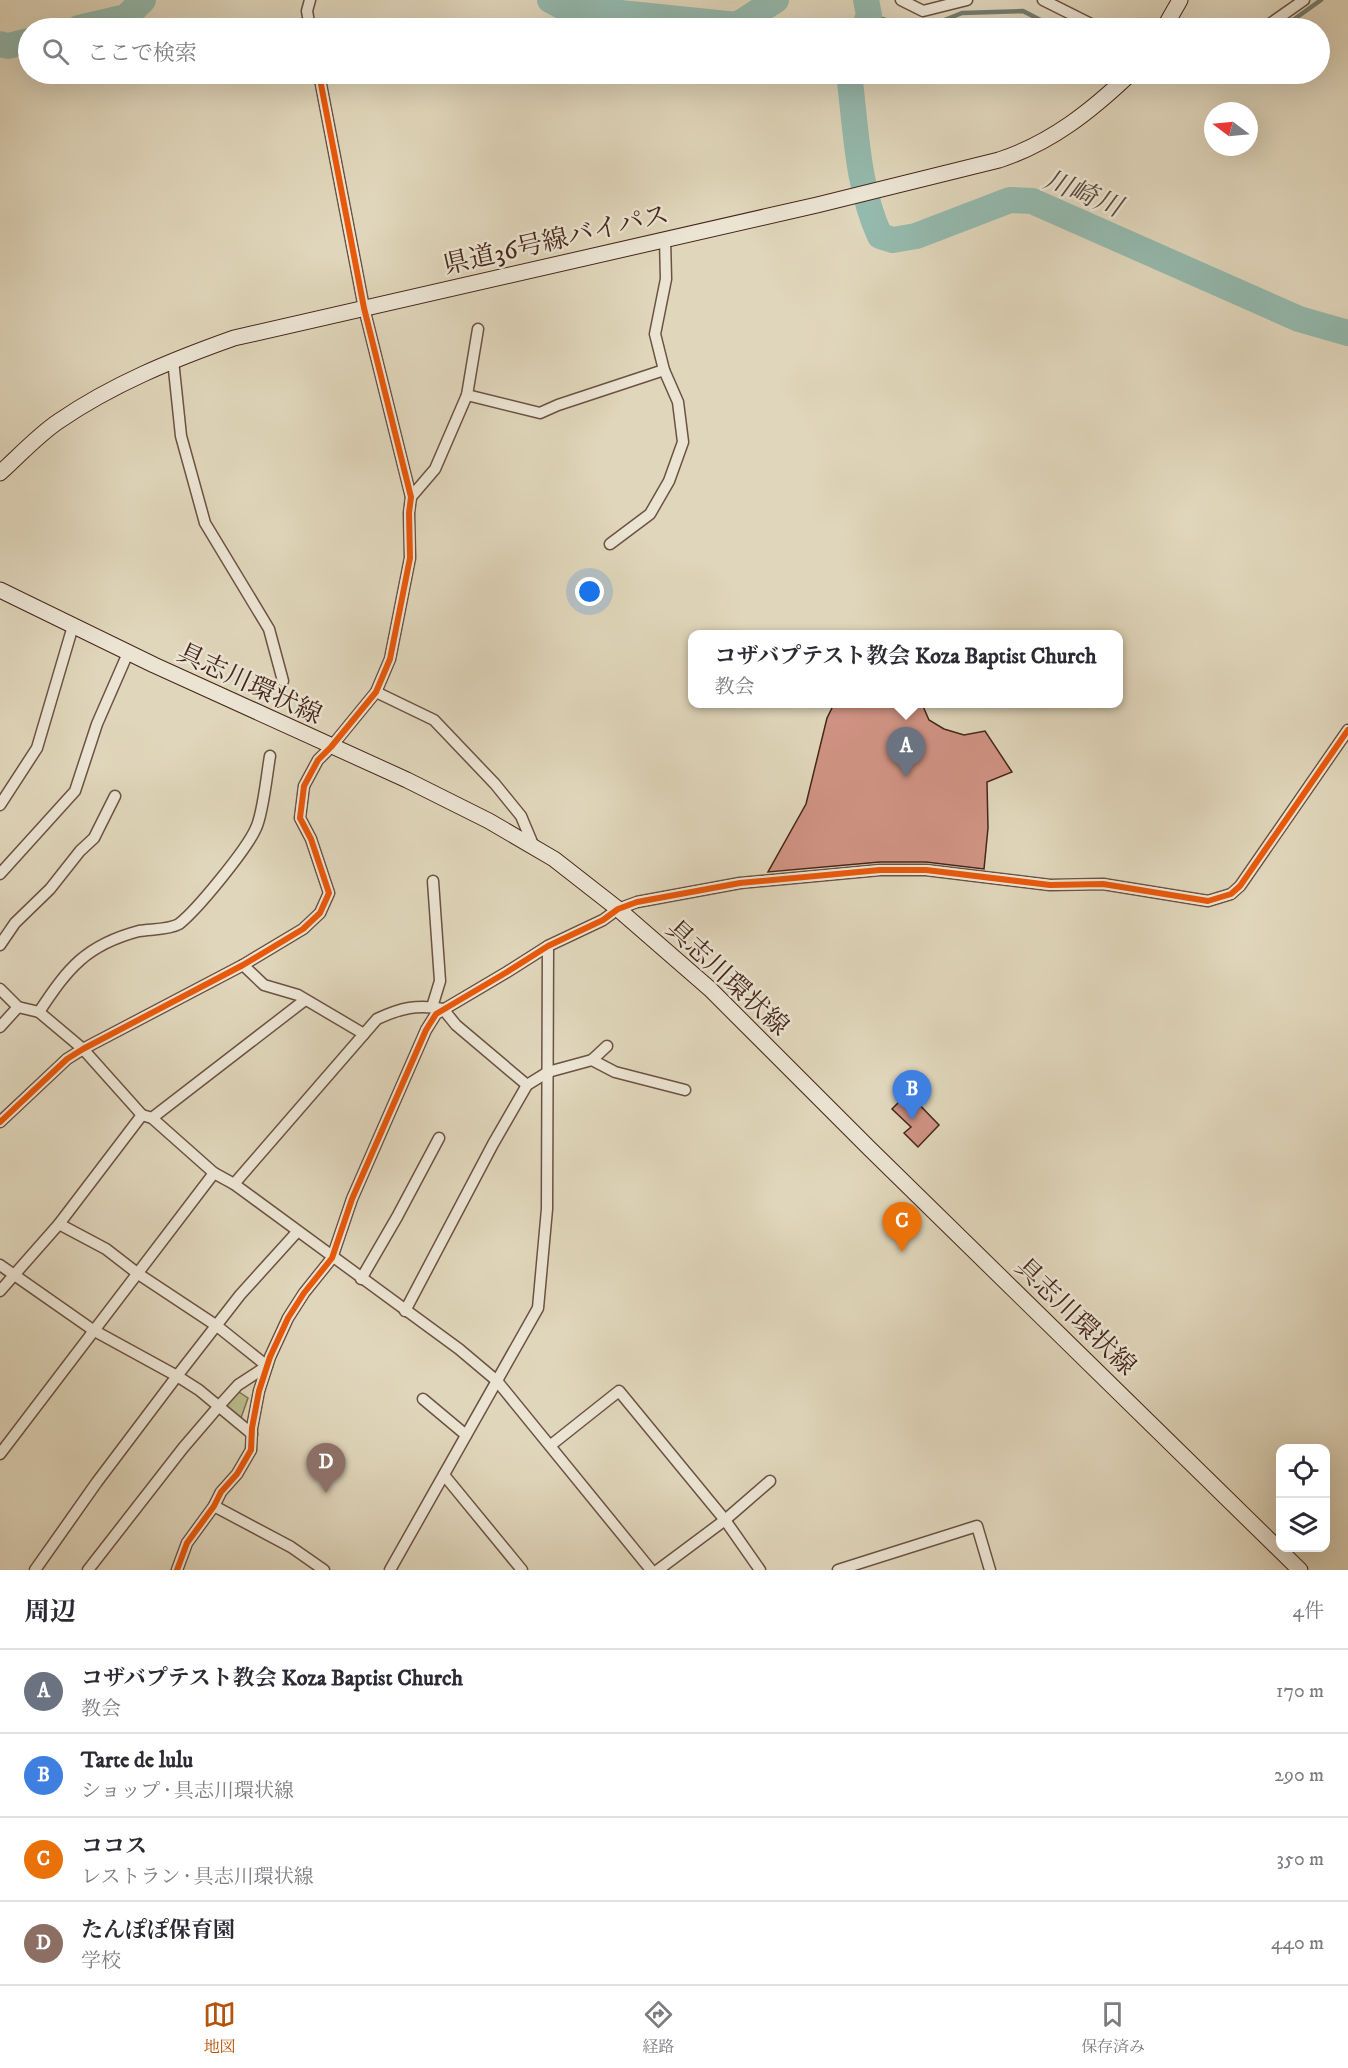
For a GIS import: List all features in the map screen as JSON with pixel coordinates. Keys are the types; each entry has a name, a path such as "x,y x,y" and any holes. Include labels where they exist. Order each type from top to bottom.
{"main road":[{"path":"1170,18 1180,0"},
{"name":"県道36号線バイパス","path":"0,473 57,422 120,384 173,360 234,338 933,178 1025,152 1078,120 1120,84"},
{"name":"具志川環状線","path":"0,590 128,653 407,780 489,821 554,860 618,909 710,988 870,1149 1300,1570"}],"street":[{"path":"308,18 307,11 310,0"},
{"path":"901,0 923,11 967,0"},
{"path":"1043,0 1079,18"},
{"path":"1278,18 1304,0"},
{"path":"0,1122 67,1059 243,965 303,929 320,913 329,893 311,839 300,818 304,786 318,760 376,692 390,659 410,558 411,497 364,308 321,84"},
{"path":"610,544 650,514 669,481 683,442 678,402 664,370 655,334 666,279 664,239"},
{"path":"411,497 435,469 467,395 478,329"},
{"path":"173,360 181,436 205,523 269,629 283,681"},
{"path":"467,395 540,413 664,370"},
{"path":"0,805 37,748 73,626"},
{"path":"0,874 75,791 97,724 128,653"},
{"path":"376,692 434,720 495,784 521,816 535,848"},
{"path":"234,1184 377,1019 400,1009 438,1008 507,972 548,945 603,920 618,909 637,902 740,883 880,870 926,870 1050,885 1103,884 1208,901 1231,894 1240,886 1348,730"},
{"path":"39,1012 55,988 86,953 106,941 140,931 177,925 196,906 238,856 257,827 270,756"},
{"path":"0,945 15,923 50,889 80,851 94,838 115,796"},
{"path":"177,1570 187,1543 214,1506 221,1492 237,1474 250,1450 259,1391 278,1337 304,1293 332,1258 352,1199 426,1030 436,1014 440,981 433,881"},
{"path":"390,1570 538,1308 547,1209 548,945"},
{"path":"243,965 264,985 298,995 364,1034"},
{"path":"0,989 18,1007 39,1012 83,1049 147,1116 213,1173 234,1184 459,1349 497,1381 651,1570"},
{"path":"0,1291 59,1224 147,1116 305,999"},
{"path":"0,1027 18,1007"},
{"path":"438,1008 527,1085"},
{"path":"405,1311 493,1144 527,1085 548,1072 592,1060 607,1046"},
{"path":"592,1060 615,1072 685,1090"},
{"path":"361,1279 397,1218 439,1138"},
{"path":"0,1454 213,1173"},
{"path":"59,1224 106,1248 137,1273 217,1326 267,1366"},
{"path":"35,1570 97,1482 177,1376 240,1295 297,1232"},
{"path":"0,1265 93,1330 177,1376 219,1406 252,1434"},
{"path":"88,1570 183,1448 219,1406 238,1385 267,1366"},
{"path":"551,1445 619,1391 725,1520 760,1570"},
{"path":"423,1399 466,1435"},
{"path":"444,1476 522,1570"},
{"path":"658,1570 725,1520 770,1481"},
{"path":"214,1506 291,1547 324,1570"},
{"path":"838,1570 977,1526 990,1570"}],"green space":[{"path":"239,1392 248,1398 241,1418 226,1407 227,1402"}],"building":[{"path":"832,708 924,708 929,720 944,729 964,735 985,731 1012,772 987,782 988,828 984,869 926,862 880,862 768,872 806,804 827,718"},
{"path":"908,1093 939,1125 918,1147 904,1133 911,1127 892,1109"}],"waterway":[{"name":"川崎川","path":"122,18 126,17 143,0"},
{"name":"川崎川","path":"550,0 563,7 669,18"},
{"name":"川崎川","path":"748,18 776,0"},
{"name":"川崎川","path":"866,0 868,18"},
{"path":"1296,18 1321,0"},
{"path":"950,18 962,13 1023,11 1037,18"},
{"path":"869,15 879,18"},
{"name":"川崎川","path":"0,44 8,46 18,44"},
{"name":"川崎川","path":"850,84 862,177 872,217 880,236 893,240 916,236 1010,200 1032,201 1299,319 1348,333"}],"cycle path":[{"path":"0,1122 67,1059 243,965 303,929 320,913 329,893 311,839 300,818 304,786 318,760 376,692 390,659 410,558 411,497 364,308 321,84"},
{"path":"177,1570 187,1543 214,1506 221,1492 237,1474 251,1450 252,1428 259,1391 270,1357 288,1318 304,1293 332,1258 352,1199 426,1030 436,1014 548,946 603,920 618,909 637,902 740,883 880,870 926,870 1050,885 1103,884 1208,901 1231,894 1240,886 1348,730"}],"place":[{"name":"コザバプテスト教会 Koza Baptist Church","path":"906,777"},
{"name":"Tarte de lulu","path":"912,1120"},
{"name":"ココス","path":"902,1252"},
{"name":"たんぽぽ保育園","path":"326,1493"}]}
